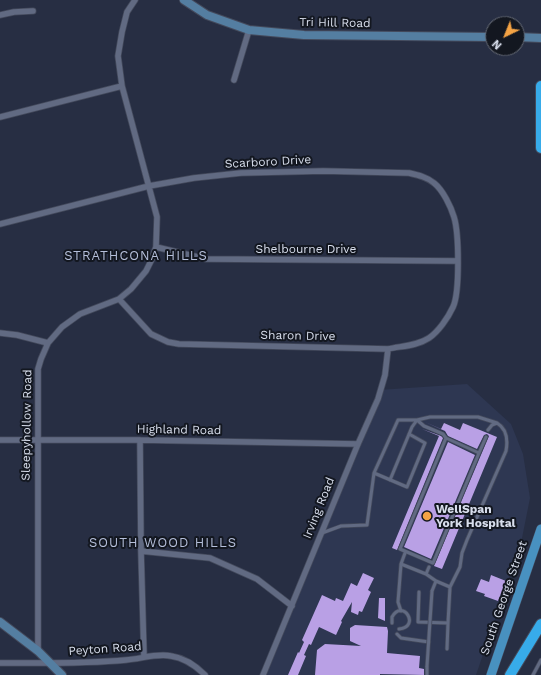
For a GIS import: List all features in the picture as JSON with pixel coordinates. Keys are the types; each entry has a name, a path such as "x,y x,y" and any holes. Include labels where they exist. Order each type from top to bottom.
{"highway":[{"path":"541,86 541,148"},
{"path":"510,675 541,624"}],"main road":[{"name":"South George Street","path":"491,675 541,529"}],"street":[{"name":"Sleepyhollow Road","path":"38,651 37,439 38,369 41,358 48,343 62,327 80,314 119,299 146,271 156,247 157,217 122,86 118,56 127,12 135,0"},
{"name":"Tri Hill Road","path":"184,0 207,15 249,30 304,35 485,37"},
{"path":"0,14 33,11"},
{"path":"234,80 249,30"},
{"path":"525,37 541,38"},
{"path":"0,117 122,86"},
{"name":"Scarboro Drive","path":"0,224 149,186 194,178 241,173 323,171 409,173 423,176 435,183 449,203 457,232 458,283"},
{"name":"Shelbourne Drive","path":"156,247 206,259 458,261"},
{"name":"Sharon Drive","path":"119,299 152,334 168,342 179,344 388,348 417,344 429,338 440,327 453,307 458,283"},
{"path":"0,333 17,335 48,343"},
{"name":"Irving Road","path":"263,675 320,534 378,399 385,375 388,348"},
{"name":"Highland Road","path":"0,440 140,440 358,444"},
{"path":"140,440 144,657"},
{"path":"141,551 210,558 257,579 292,606"},
{"path":"0,622 38,651 62,675"},
{"name":"Peyton Road","path":"0,663 128,660 171,655 186,660 205,675"}],"lane":[{"path":"320,534 341,526 367,525 374,473 398,420 417,420 430,417 478,417 497,423 503,428 508,440 506,451 467,540 460,566 450,587 448,649"},
{"path":"390,480 409,434 417,420"},
{"path":"417,420 424,426 443,434 446,438 479,453"},
{"path":"488,430 492,425 497,423"},
{"path":"374,473 406,487 425,443 409,434"},
{"path":"446,438 400,549 433,563 486,437"},
{"path":"401,611 398,602 401,564 405,554"},
{"path":"401,564 426,574 436,581 450,587"},
{"path":"426,574 429,567"},
{"path":"427,675 432,591 436,581"},
{"path":"419,592 418,622 448,623"},
{"path":"392,623 391,620 393,614 395,612 404,611 409,616 410,622 407,627 400,629"},
{"path":"398,634 401,638 429,642"},
{"path":"533,675 541,660"}],"shaded area":[{"name":"WellSpan York Hospital","path":"467,384 511,424 523,454 530,498 521,543 476,675 265,675 379,390"}],"building":[{"path":"425,422 441,429 444,423 460,430 463,423 497,437 442,569 434,566 489,436 487,434 484,435 477,449 448,436 445,431"},
{"path":"422,429 441,436 443,438 397,550 392,548 439,436"},
{"path":"448,442 475,455 431,559 404,547"},
{"path":"363,573 374,578 368,590 371,592 362,612 359,611 358,615 351,612 352,602 341,621 342,622 336,635 319,627 311,645 309,644 304,655 306,656 298,675 288,675 304,642 302,640 322,595 335,601 336,598 343,601 351,583 357,586"},
{"path":"491,575 506,581 498,601 484,596 485,594 476,591 481,579 489,582"},
{"path":"379,598 385,598 385,621 378,618"},
{"path":"355,625 387,627 387,653 420,656 419,668 424,669 424,675 315,675 317,650 325,644 361,646 350,641 350,628"}],"place":[{"name":"WellSpan York Hospital","path":"427,516"}],"district":[{"name":"STRATHCONA HILLS","path":"136,256"},
{"name":"SOUTH WOOD HILLS","path":"163,543"}]}
